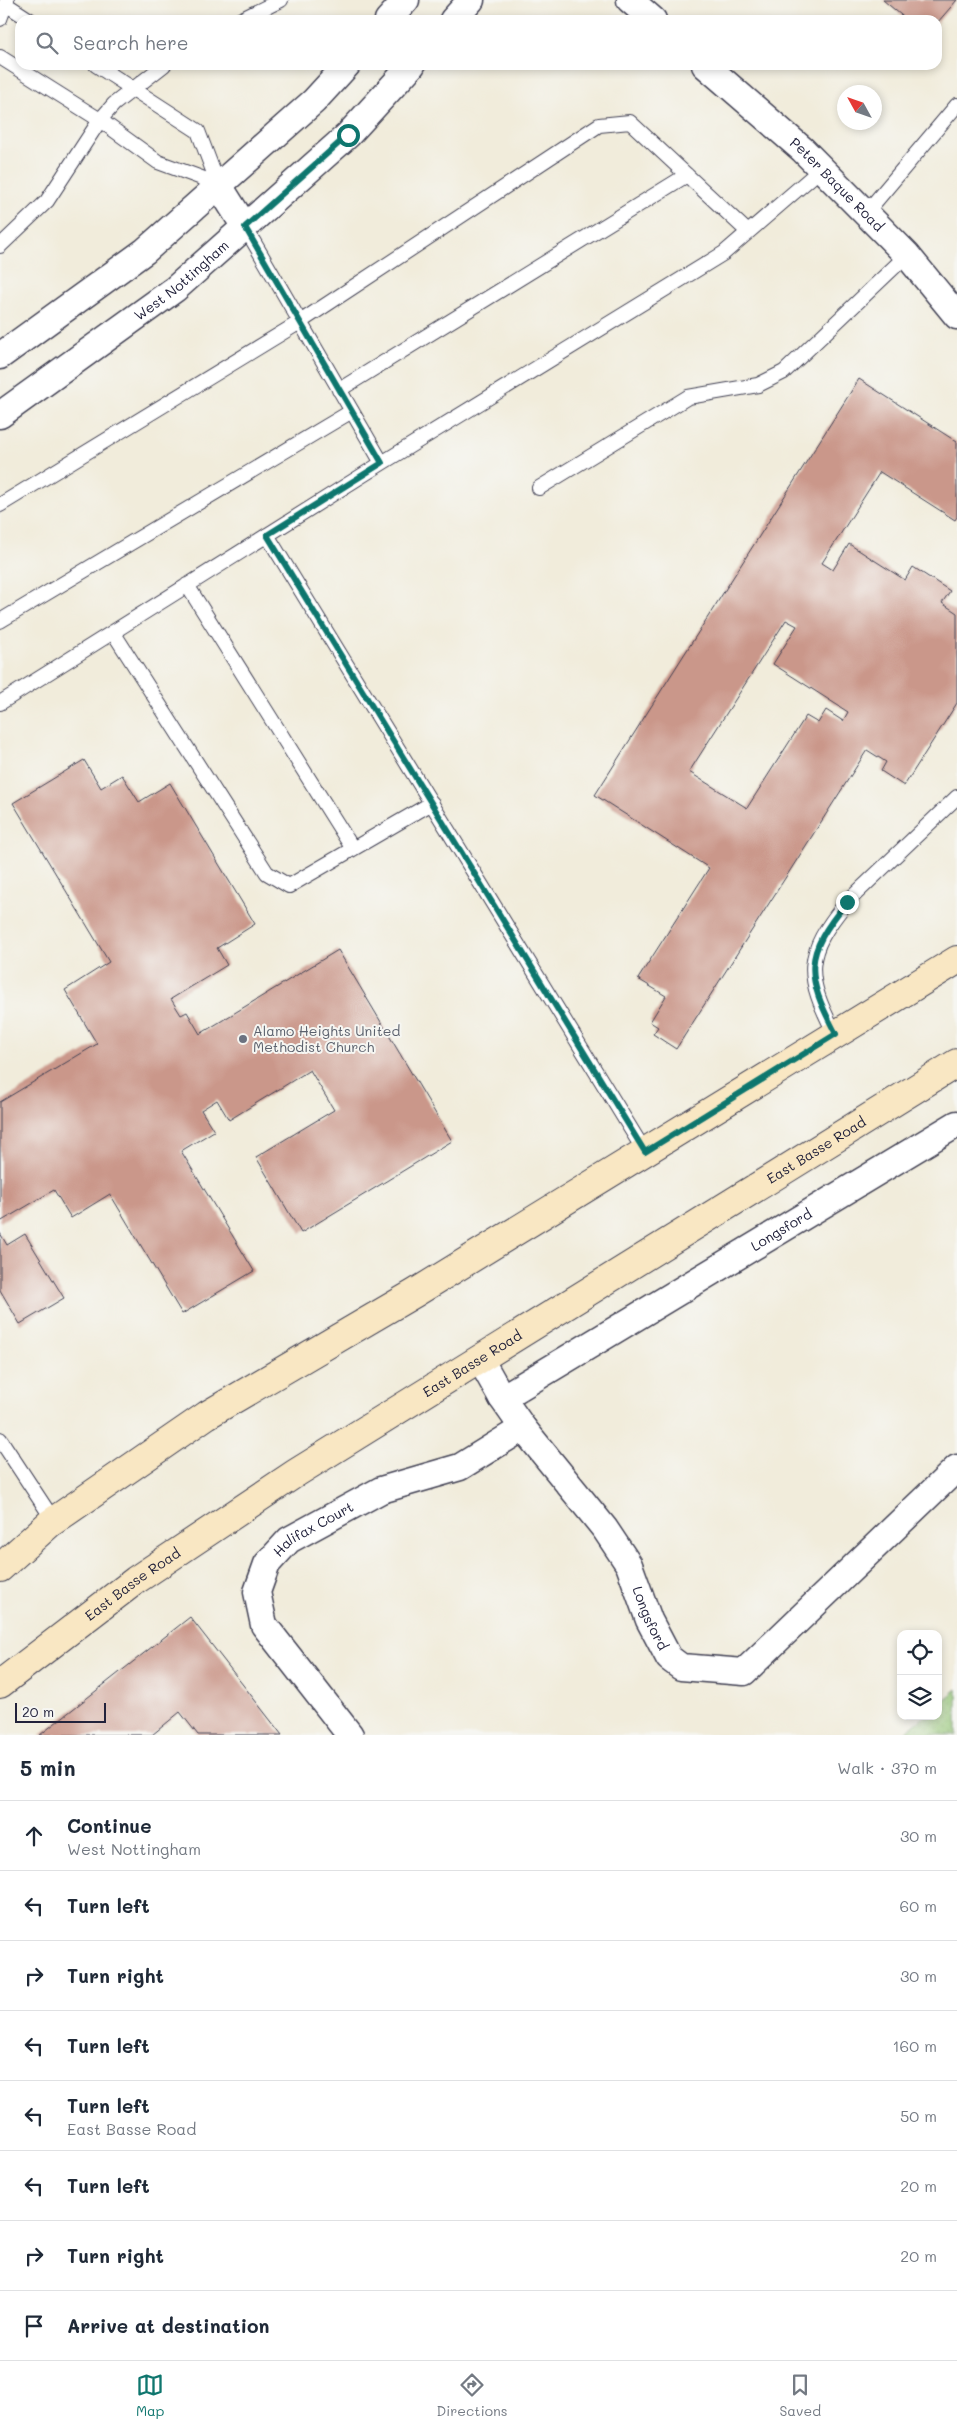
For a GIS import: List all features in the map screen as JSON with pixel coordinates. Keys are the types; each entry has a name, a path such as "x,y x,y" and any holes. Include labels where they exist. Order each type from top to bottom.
{"main road":[{"path":"0,1568 54,1521 207,1415 415,1293 957,960"},
{"name":"East Basse Road","path":"0,1684 136,1580 296,1473 957,1063"}],"street":[{"path":"392,15 406,0"},
{"path":"458,15 471,0"},
{"path":"630,0 647,15"},
{"path":"0,356 145,252 218,184 314,101 342,70"},
{"name":"West Nottingham","path":"0,415 175,289 348,135 407,70"},
{"name":"Peter Baque Road","path":"711,70 803,150 907,254 957,316"},
{"path":"218,184 245,227"},
{"name":"Longsford","path":"502,1398 957,1124"},
{"name":"Longsford","path":"480,1359 502,1398 523,1428 615,1543 629,1565 649,1620 669,1658 681,1667 744,1672 957,1468"},
{"name":"Halifax Court","path":"350,1735 264,1625 257,1592 266,1564 288,1540 381,1490 460,1467 523,1428"}],"lane":[{"path":"250,15 281,0"},
{"path":"0,19 7,2 24,15"},
{"path":"0,57 15,66"},
{"path":"21,70 100,120 158,162 218,184"},
{"path":"104,70 198,130 218,184"},
{"path":"0,246 47,201 100,120 114,104 158,70"},
{"path":"865,214 957,105"},
{"path":"0,505 300,322 599,125 630,122 748,232"},
{"path":"0,703 382,463 724,253 821,169"},
{"path":"340,390 686,175"},
{"path":"245,227 382,463"},
{"path":"539,488 688,397 758,385 784,372 907,254"},
{"path":"0,621 352,411"},
{"path":"267,535 645,1152"},
{"path":"187,586 353,849"},
{"path":"113,632 267,873 289,886 432,803"},
{"path":"836,1034 822,1007 814,984 812,962 819,941 830,922 847,902 957,797"},
{"path":"0,1440 54,1521"}],"green space":[{"path":"957,1689 957,1735 902,1735 920,1720 942,1720 942,1702"}],"building":[{"path":"883,0 957,0 942,17 942,15 901,15"},
{"path":"859,379 957,442 957,517 955,520 880,472 822,563 833,570 849,544 905,580 913,567 950,591 942,603 957,613 957,703 904,786 881,771 886,762 867,750 676,1049 653,1034 658,1027 650,1022 666,996 638,979 709,868 595,795","holes":["786,620 797,626 773,664 848,712 843,721 826,710 818,723 806,716 747,808 689,772"]},
{"name":"Alamo Heights United Methodist Church","path":"84,760 101,788 122,775 139,802 170,783 255,924 217,948 227,965 171,999 181,1015 187,1012 200,1034 338,950 452,1141 301,1233 256,1157 334,1110 310,1070 229,1120 217,1100 201,1110 214,1131 181,1151 254,1271 182,1314 110,1194 71,1218 54,1190 0,1222 0,1102 97,1044 65,990 109,962 13,803"},
{"path":"0,1233 7,1245 25,1234 64,1298 20,1324 0,1290"},
{"path":"190,1617 282,1735 198,1735 180,1712 152,1735 40,1735"}],"place":[{"name":"Alamo Heights United Methodist Church","path":"243,1039"}],"route":[{"path":"348,135 245,227 382,463 267,535 645,1152 836,1034 822,1007 814,984 812,962 819,941 830,922 847,902"}]}
